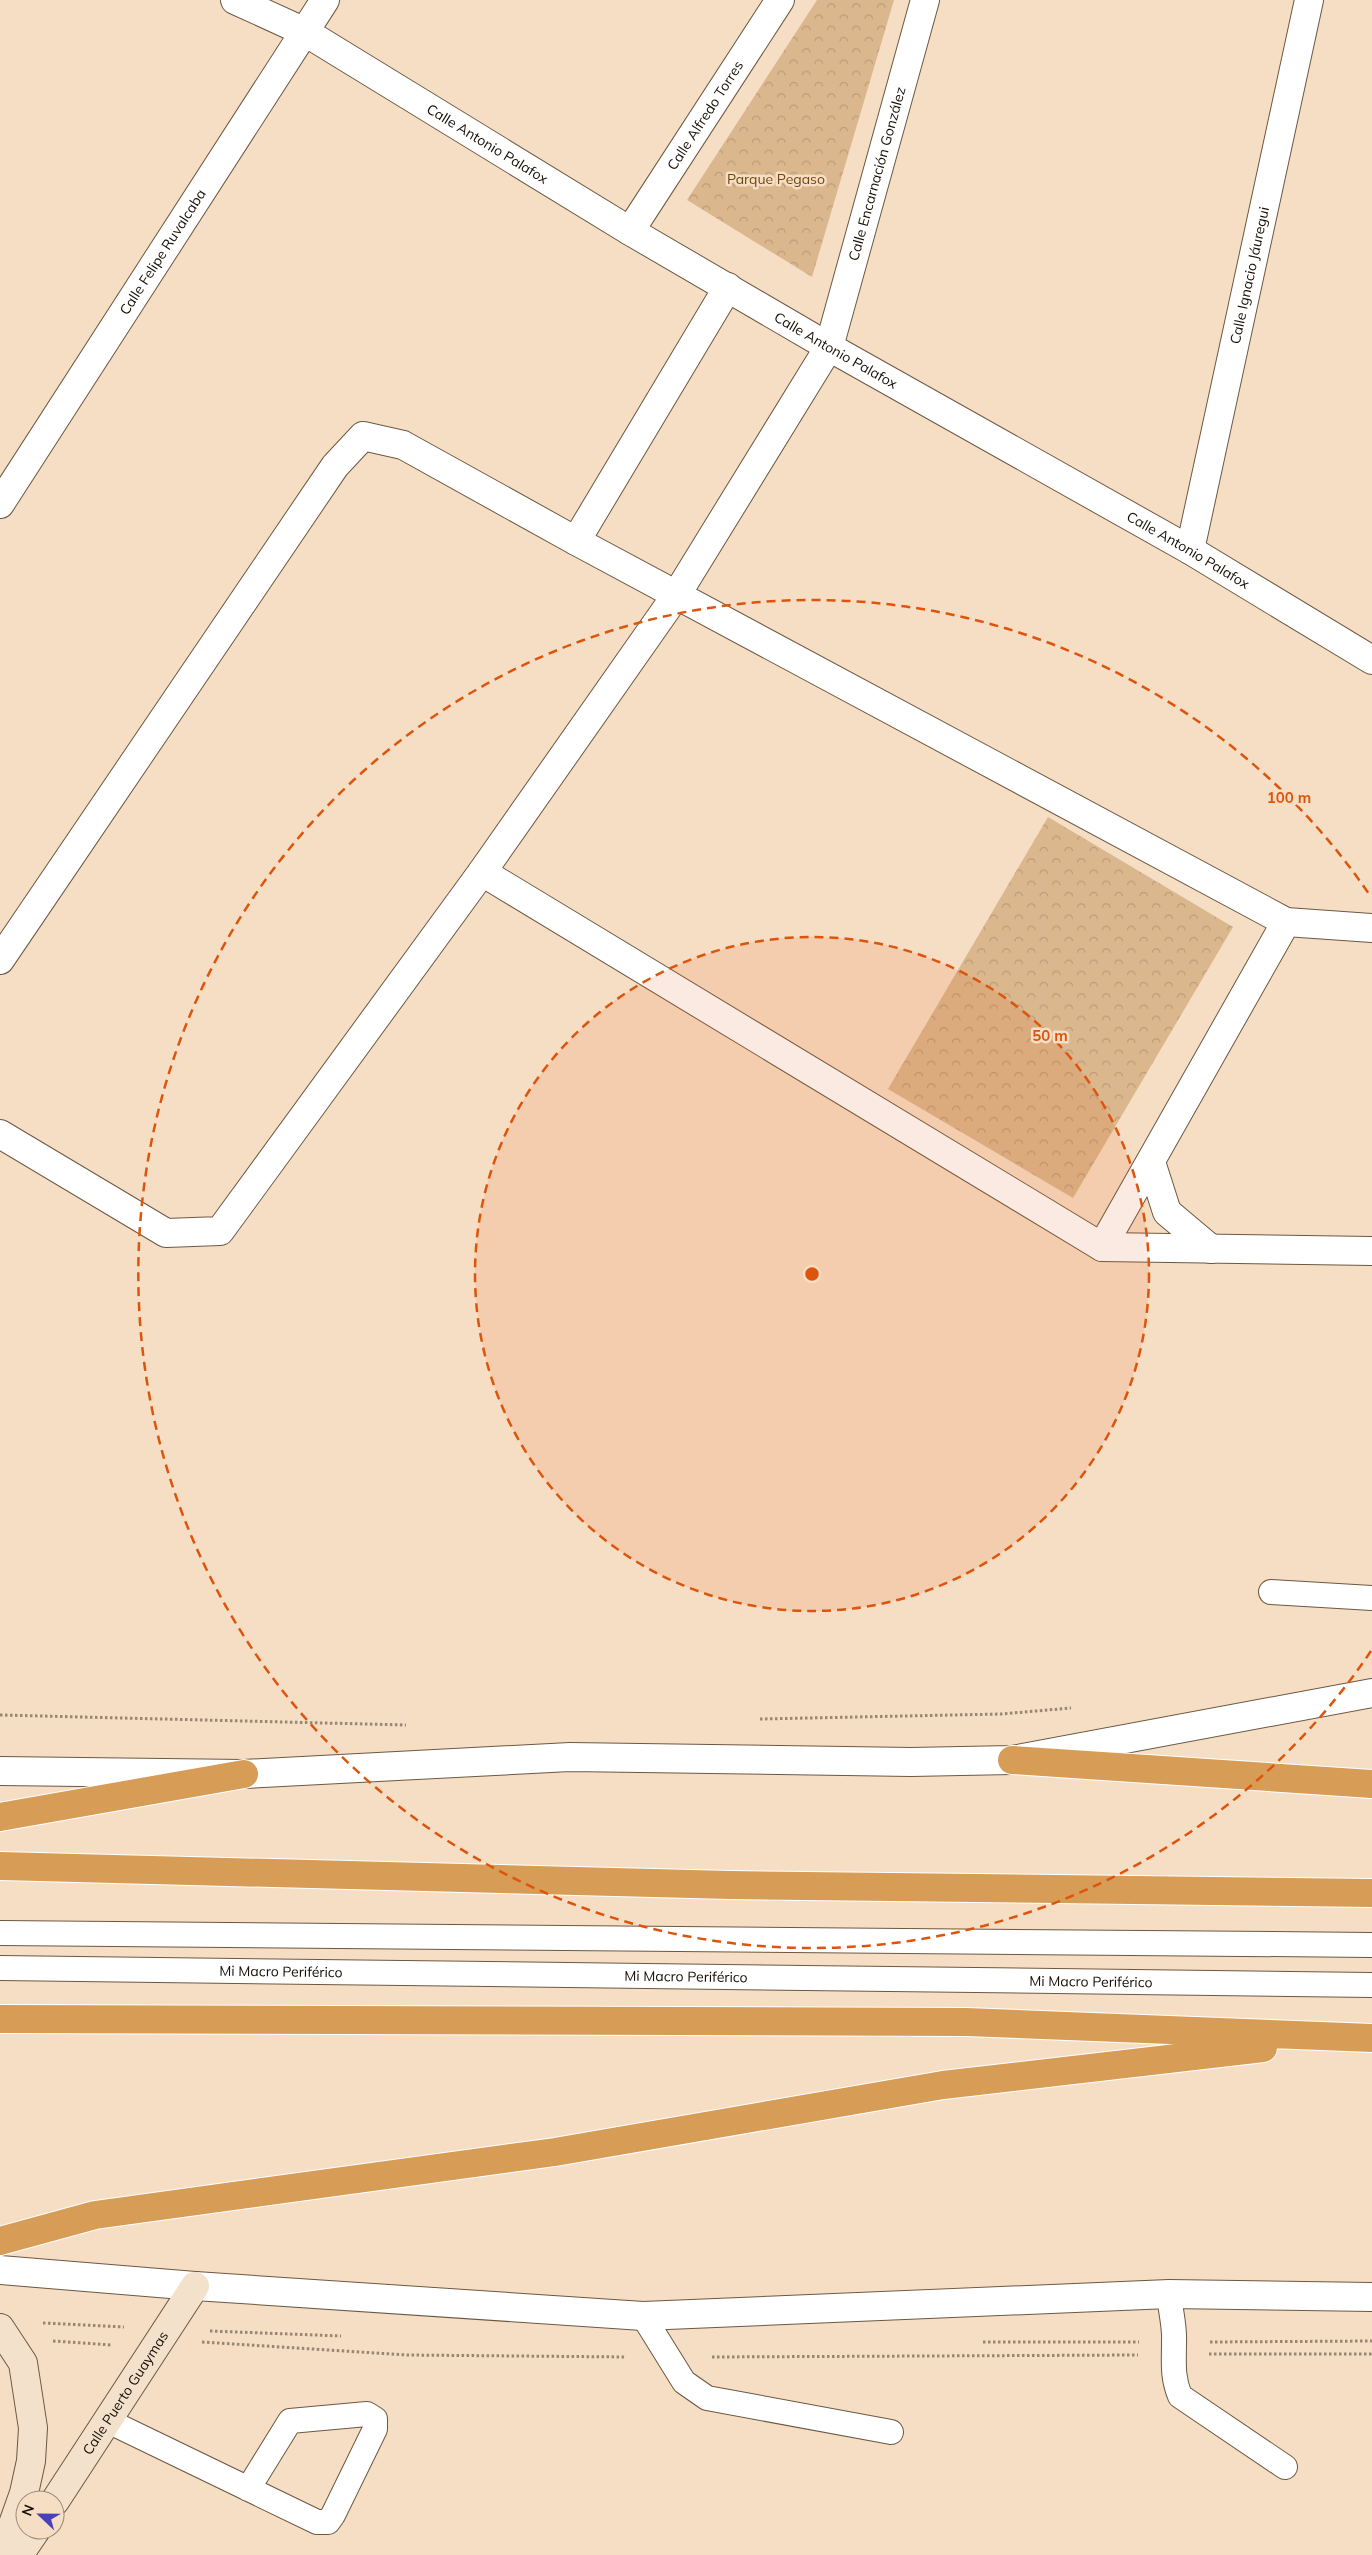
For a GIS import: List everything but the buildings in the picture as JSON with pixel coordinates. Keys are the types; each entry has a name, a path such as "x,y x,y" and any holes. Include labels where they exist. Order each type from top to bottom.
{"highway":[{"path":"1012,1760 1372,1784"},
{"path":"0,1817 244,1774"},
{"path":"0,1866 730,1885 1372,1893"},
{"path":"0,2019 966,2022 1360,2038"},
{"path":"0,2241 95,2214 555,2152 943,2085 1360,2038"}],"street":[{"name":"Calle Antonio Palafox","path":"235,0 305,32 630,231 829,347 1190,550 1372,660"},
{"name":"Calle Felipe Ruvalcaba","path":"0,504 325,0"},
{"name":"Calle Alfredo Torres","path":"630,231 780,0"},
{"name":"Calle Encarnación González","path":"0,1134 166,1233 220,1231 482,872 677,594 829,347 925,0"},
{"name":"Calle Ignacio Jáuregui","path":"1190,550 1309,0"},
{"path":"576,541 728,288"},
{"path":"0,960 335,466 363,436 403,445 576,541 1286,922 1372,928"},
{"path":"482,872 1102,1247 1372,1251"},
{"path":"1102,1247 1286,922"},
{"path":"1151,1162 1167,1212 1210,1248"},
{"path":"0,1771 244,1774 570,1757 911,1762 1012,1760 1372,1694"},
{"path":"0,2270 195,2286 643,2316 1169,2294 1372,2297"},
{"name":"Calle Puerto Guaymas","path":"62,2490 195,2286"},
{"path":"0,2328 23,2363 33,2428 31,2461 24,2493 2,2555"},
{"path":"19,2555 29,2540"}],"lane":[{"path":"1271,1592 1372,1598"},
{"path":"0,1933 1372,1945"},
{"name":"Mi Macro Periférico","path":"0,1968 1372,1985"},
{"path":"1169,2294 1174,2342 1174,2381 1180,2396 1285,2467"},
{"path":"643,2316 684,2382 707,2398 891,2432"},
{"path":"108,2422 248,2489 317,2522 328,2522 334,2516 375,2428 375,2419 366,2414 290,2421 248,2489"}],"path":[{"path":"754,1719 1001,1714 1079,1708"},
{"path":"0,1715 407,1725"}],"green space":[{"name":"Parque Pegaso","path":"817,0 894,0 812,277 687,200"},
{"path":"1048,817 1233,927 1073,1198 888,1089"}]}
